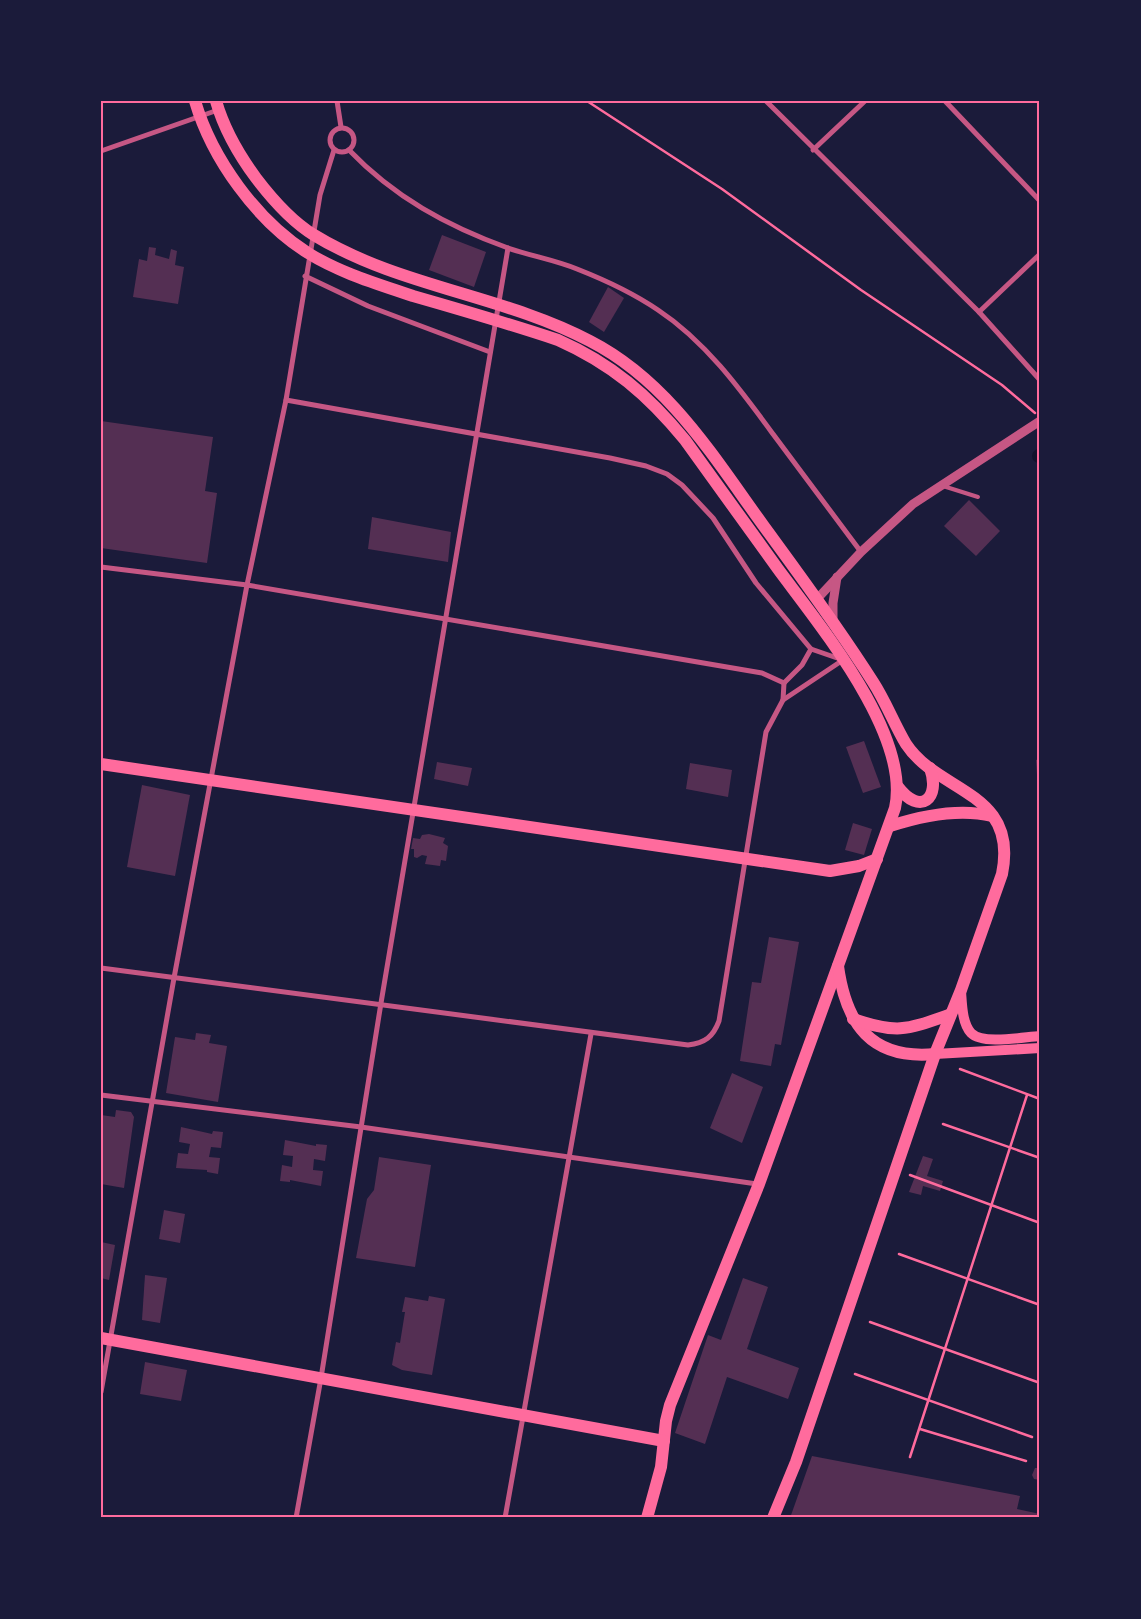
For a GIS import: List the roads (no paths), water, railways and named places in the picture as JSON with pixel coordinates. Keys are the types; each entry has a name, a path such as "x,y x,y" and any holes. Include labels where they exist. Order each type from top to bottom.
{"main road":[{"path":"195,101 200,117 228,173 251,202 294,243 309,254 382,286 558,340 583,351 628,381 648,399 685,440 862,687 884,735 898,786 906,797 914,802 921,803 927,799 933,789 934,780 930,768"},
{"path":"217,106 229,135 246,165 266,191 286,212 312,234 387,269 561,327 589,340 629,365 658,390 696,433 817,599 874,684 906,744 930,768 973,794 992,816 1002,838 1005,857 1002,874 961,990 934,1054 796,1462 773,1518"},
{"path":"815,620 817,599"},
{"path":"101,764 212,778 830,871 860,866 877,859"},
{"path":"647,1518 659,1476 670,1405 759,1184 837,964 890,826 898,786"},
{"path":"890,826 903,822 964,812 992,816"},
{"path":"837,964 844,1000 853,1020 860,1029 881,1046 901,1054 1040,1048"},
{"path":"961,990 966,1024 971,1033 989,1040 1040,1036"},
{"path":"853,1020 882,1029 898,1030 949,1015"},
{"path":"106,1339 664,1441"}],"street":[{"path":"337,101 341,127"},
{"path":"766,101 813,150 979,312 1040,380"},
{"path":"813,150 865,101"},
{"path":"945,101 1040,201"},
{"path":"101,151 200,117 217,106"},
{"path":"341,127 346,128 354,136 349,150 339,152 334,150 329,141 336,128 341,127"},
{"path":"101,1392 106,1339 152,1102 247,585 286,400 312,234 320,195 334,150"},
{"path":"349,150 369,171 398,194 427,213 508,248 576,268 624,290 659,310 696,342 733,381 861,552"},
{"path":"296,1518 321,1378 381,1004 508,248"},
{"path":"979,312 1040,254"},
{"path":"305,276 368,306 490,352"},
{"path":"286,400 610,458 646,466 667,474 682,485 713,518 756,583 811,649 844,660"},
{"path":"817,599 861,552 913,504 1040,421"},
{"path":"101,567 247,585 762,673 784,683"},
{"path":"833,622 832,603 838,576"},
{"path":"784,700 784,683 802,665 811,649"},
{"path":"101,968 381,1004 591,1034 688,1045 698,1044 708,1039 719,1021 766,732 784,700 844,660"},
{"path":"506,1518 591,1034"},
{"path":"101,1095 361,1127 759,1184"}],"lane":[{"path":"941,486 978,497"}]}
